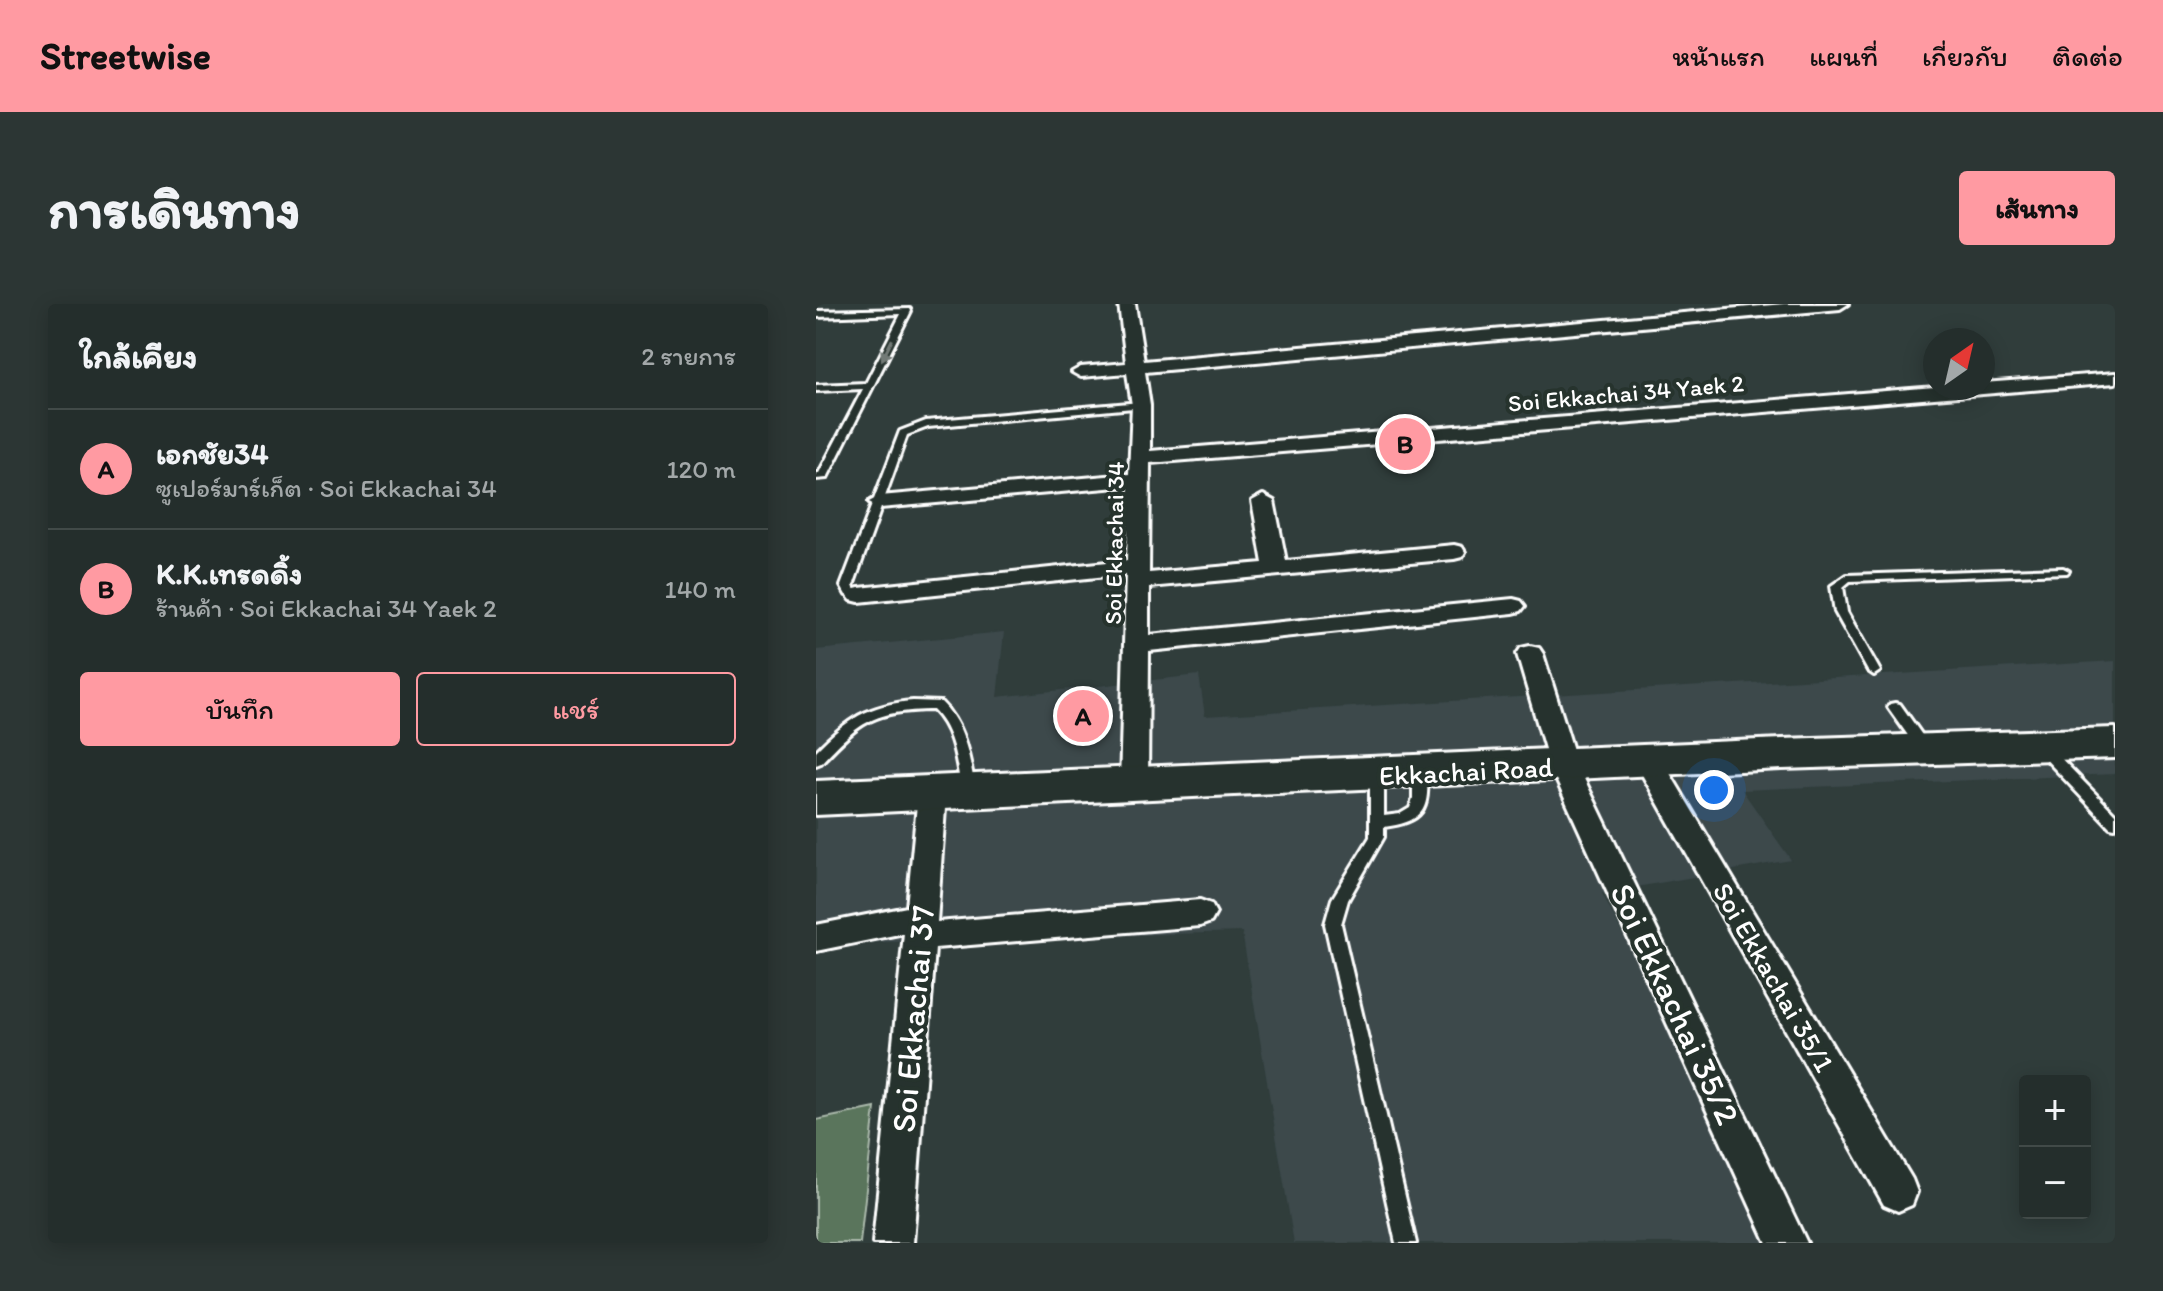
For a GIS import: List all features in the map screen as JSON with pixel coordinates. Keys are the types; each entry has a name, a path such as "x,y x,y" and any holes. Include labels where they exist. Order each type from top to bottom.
{"main road":[{"name":"Ekkachai Road","path":"816,798 1924,748 2115,743"}],"street":[{"name":"Soi Ekkachai 34","path":"1127,304 1138,368 1142,469 1134,785"},
{"path":"1081,372 1840,304"},
{"name":"Soi Ekkachai 34 Yaek 2","path":"880,502 1142,469 2115,378"},
{"path":"1263,501 1276,570"},
{"path":"859,595 1140,574 1276,570 1454,552"},
{"path":"1138,644 1513,606"},
{"name":"Soi Ekkachai 35/2","path":"1530,654 1564,766 1787,1243"},
{"name":"Soi Ekkachai 35/1","path":"1649,762 1898,1192"},
{"name":"Soi Ekkachai 37","path":"893,1243 921,926 951,794"},
{"path":"816,938 921,926 1200,913"}],"lane":[{"path":"816,314 907,311 823,476 816,476"},
{"path":"816,388 868,386"},
{"path":"859,595 850,592 847,586 903,433 912,427 1141,405"},
{"path":"1874,671 1841,612 1837,586 1847,578 2063,571"},
{"path":"816,760 840,734 867,713 892,706 936,705 950,717 959,739 951,794"},
{"path":"1895,707 1924,748"},
{"path":"2040,745 2115,823"},
{"path":"1377,823 1410,819 1417,812 1422,802 1420,772"},
{"path":"1377,775 1377,837 1340,899 1333,924 1406,1243"}],"shaded area":[{"path":"1004,632 997,697 1199,675 1205,716 2115,661 2115,774 1742,790 1791,860 1602,893 1776,1243 1294,1243 1242,932 816,944 816,650"}],"green space":[{"path":"875,1108 860,1243 816,1243 816,1120"}],"place":[{"name":"K.K.เทรดดิ้ง","path":"1405,444"},
{"name":"เอกชัย34","path":"1083,716"}]}
